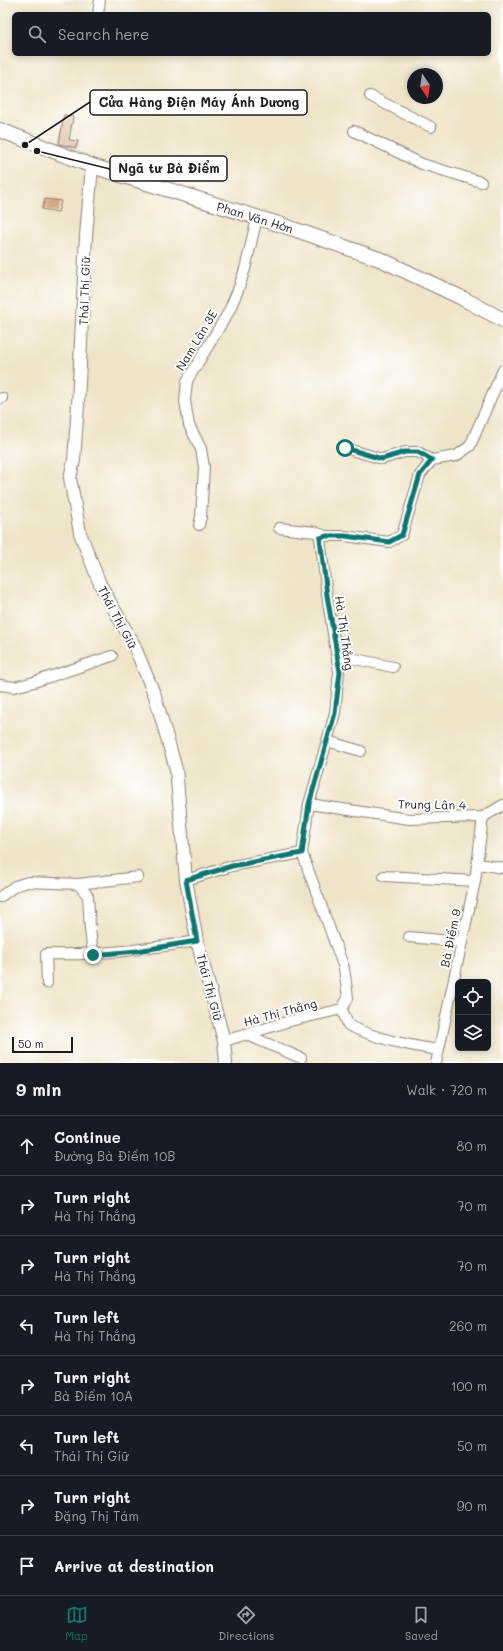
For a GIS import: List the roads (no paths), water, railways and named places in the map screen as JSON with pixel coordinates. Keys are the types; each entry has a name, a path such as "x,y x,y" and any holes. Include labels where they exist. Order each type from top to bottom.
{"main road":[{"name":"Phan Văn Hớn","path":"0,130 92,166 257,218 382,260 460,297 503,320"}],"street":[{"path":"98,12 100,0"},
{"path":"370,96 431,127"},
{"path":"354,131 422,164 481,182"},
{"name":"Thái Thị Giữ","path":"92,166 86,236 78,405 74,460 70,478 80,533 100,584 133,643 155,696 176,769 186,880 197,941 224,1041 226,1063"},
{"name":"Nam Lân 3E","path":"199,525 201,517 204,467 201,449 189,425 184,401 187,381 228,313 238,290 245,269 257,218"},
{"path":"345,448 382,459 405,452 418,452 432,460 456,456 470,446 503,370"},
{"path":"279,528 315,532 326,536 345,536 389,542 402,535 420,475 432,460"},
{"name":"Hà Thị Thắng","path":"224,1041 290,1021 342,1009 348,998 344,968 302,853 309,804 335,713 340,672 327,595 320,538 326,536"},
{"path":"337,655 393,666"},
{"path":"0,685 14,687 34,682 112,656"},
{"path":"327,741 361,751"},
{"name":"Trung Lân 4","path":"309,804 409,819 483,817 503,805"},
{"name":"Bà Điểm 9","path":"436,1063 475,881 483,817"},
{"path":"186,880 232,866 302,853"},
{"path":"478,864 503,868"},
{"path":"384,876 475,881"},
{"path":"0,897 15,886 28,882 78,884 138,878"},
{"path":"78,884 88,896 93,955"},
{"path":"409,937 462,942"},
{"path":"46,983 46,954 93,955 137,951 197,941"},
{"path":"342,1009 348,1024 365,1033 399,1043 438,1050"},
{"path":"245,1034 302,1058"}],"place":[{"name":"Cửa Hàng Điện Máy Ánh Dương","path":"25,145"},
{"name":"Ngã tư Bà Điểm","path":"37,151"}]}
